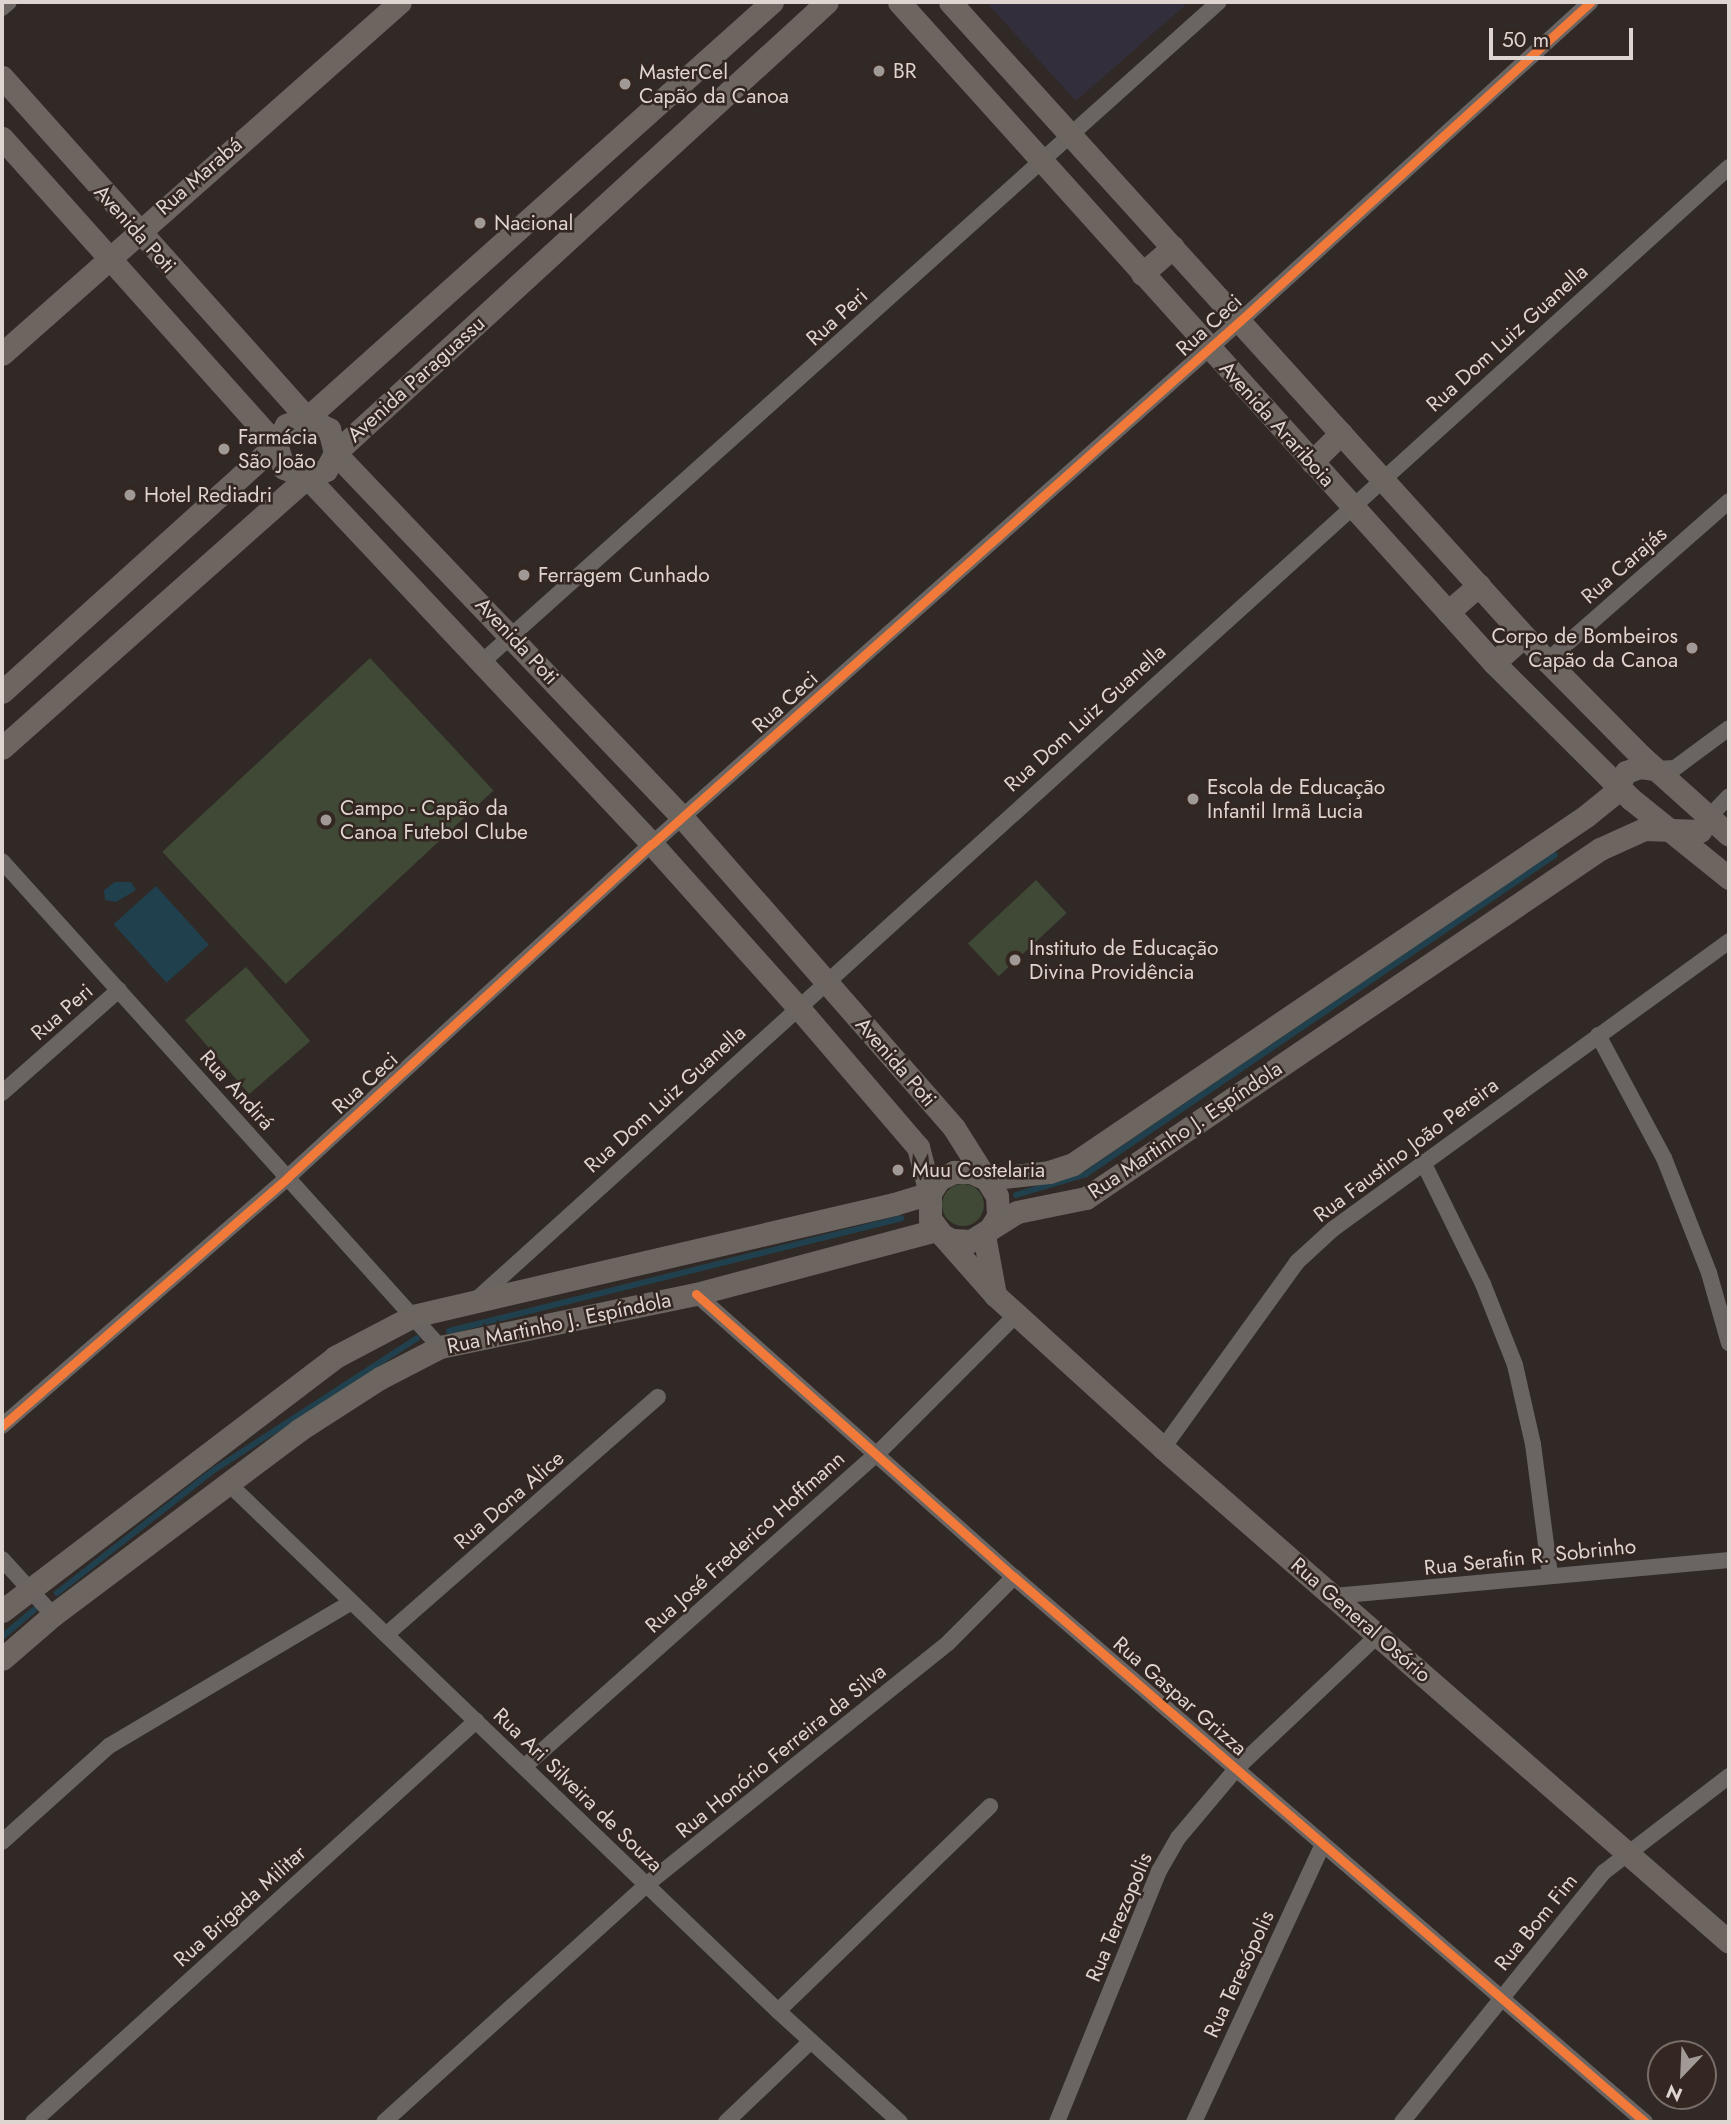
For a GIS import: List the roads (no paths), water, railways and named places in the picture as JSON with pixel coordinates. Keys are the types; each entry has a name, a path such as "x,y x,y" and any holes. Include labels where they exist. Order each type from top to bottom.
{"main road":[{"name":"Rua Marabá","path":"2,354 136,232 400,2"},
{"name":"Avenida Paraguassu","path":"2,692 276,444 286,425 307,418 772,2"},
{"name":"Avenida Paraguassu","path":"2,748 307,478 326,470 335,453 827,2"},
{"name":"Avenida Arariboia","path":"899,2 1040,162 1494,663 1618,785 1729,878"},
{"name":"Avenida Arariboia","path":"950,2 1547,661 1655,769 1729,835"},
{"name":"Avenida Poti","path":"2,77 136,232 307,418 329,429 335,453 514,637 682,817 954,1128 997,1196 998,1216 987,1232"},
{"name":"Avenida Poti","path":"2,138 276,444 284,468 307,478 652,844 918,1147 930,1193 930,1219 939,1233"},
{"path":"1142,274 1173,247"},
{"path":"1312,462 1341,433"},
{"path":"1448,612 1479,585"},
{"path":"1494,663 1524,636"},
{"name":"Rua Martinho J. Espíndola","path":"2,1611 28,1588 335,1357 413,1316 930,1193 939,1179 954,1172 971,1172 986,1179 1049,1172 1073,1164 1586,816 1633,769 1655,769"},
{"name":"Rua Martinho J. Espíndola","path":"2,1659 53,1615 230,1485 299,1430 380,1378 440,1347 696,1294 939,1233 971,1241 1017,1212 1086,1198 1600,849 1644,830 1700,831 1709,817"},
{"path":"987,1232 995,1295"},
{"name":"Rua General Osório","path":"939,1233 995,1295 1163,1448 1729,1942"}],"street":[{"path":"2,8 9,2"},
{"name":"Rua Peri","path":"482,662 514,637 1219,2"},
{"name":"Rua Ceci","path":"2,1426 288,1177 652,844 1240,321 1590,2"},
{"name":"Rua Dom Luiz Guanella","path":"472,1303 824,981 1729,167"},
{"name":"Rua Carajás","path":"1547,661 1729,501"},
{"path":"1655,769 1675,768 1729,728"},
{"path":"1709,817 1729,796"},
{"name":"Rua Andirá","path":"2,861 440,1347"},
{"name":"Rua Faustino João Pereira","path":"1163,1448 1297,1262 1333,1229 1729,941"},
{"name":"Rua Peri","path":"2,1093 119,990"},
{"path":"1598,1035 1664,1158 1709,1273 1729,1343"},
{"path":"1423,1162 1483,1284 1515,1365 1533,1444 1550,1575"},
{"name":"Rua Gaspar Grizza","path":"696,1294 878,1452 1014,1577 1645,2122"},
{"name":"Rua José Frederico Hoffmann","path":"525,1766 878,1452 1017,1314"},
{"name":"Rua Dona Alice","path":"387,1634 657,1397"},
{"name":"Rua Ari Silveira de Souza","path":"230,1485 778,2011 900,2122"},
{"path":"2,1559 53,1615"},
{"name":"Rua Serafin R. Sobrinho","path":"1334,1596 1729,1560"},
{"name":"Rua Honório Ferreira da Silva","path":"384,2122 646,1885 949,1642 1014,1577"},
{"path":"2,1842 109,1746 352,1602"},
{"name":"Rua Terezopolis","path":"1057,2122 1159,1871 1178,1838 1237,1768 1378,1636"},
{"name":"Rua Brigada Militar","path":"33,2122 476,1721"},
{"name":"Rua Bom Fim","path":"1403,2122 1604,1872 1627,1851 1729,1776"},
{"path":"778,2011 990,1806"},
{"name":"Rua Teresópolis","path":"1194,2122 1322,1844"},
{"path":"726,2122 811,2041"}],"water":[{"path":"115,882 131,882 136,890 116,902 105,900 104,890"},
{"path":"156,886 209,945 167,983 114,924"}],"waterway":[{"path":"1016,1195 1086,1174 1555,855"},
{"path":"449,1331 901,1218"},
{"path":"57,1593 214,1470 417,1338"},
{"path":"2,1637 34,1610"}],"place":[{"name":"BR","path":"879,71"},
{"name":"MasterCel Capão da Canoa","path":"625,84"},
{"name":"Nacional","path":"480,223"},
{"name":"Farmácia São João","path":"224,449"},
{"name":"Hotel Rediadri","path":"130,495"},
{"name":"Ferragem Cunhado","path":"524,575"},
{"name":"Corpo de Bombeiros Capão da Canoa","path":"1692,648"},
{"name":"Escola de Educação Infantil Irmã Lucia","path":"1193,799"},
{"name":"Campo - Capão da Canoa Futebol Clube","path":"326,820"},
{"name":"Instituto de Educação Divina Providência","path":"1015,960"},
{"name":"Muu Costelaria","path":"898,1170"}]}
